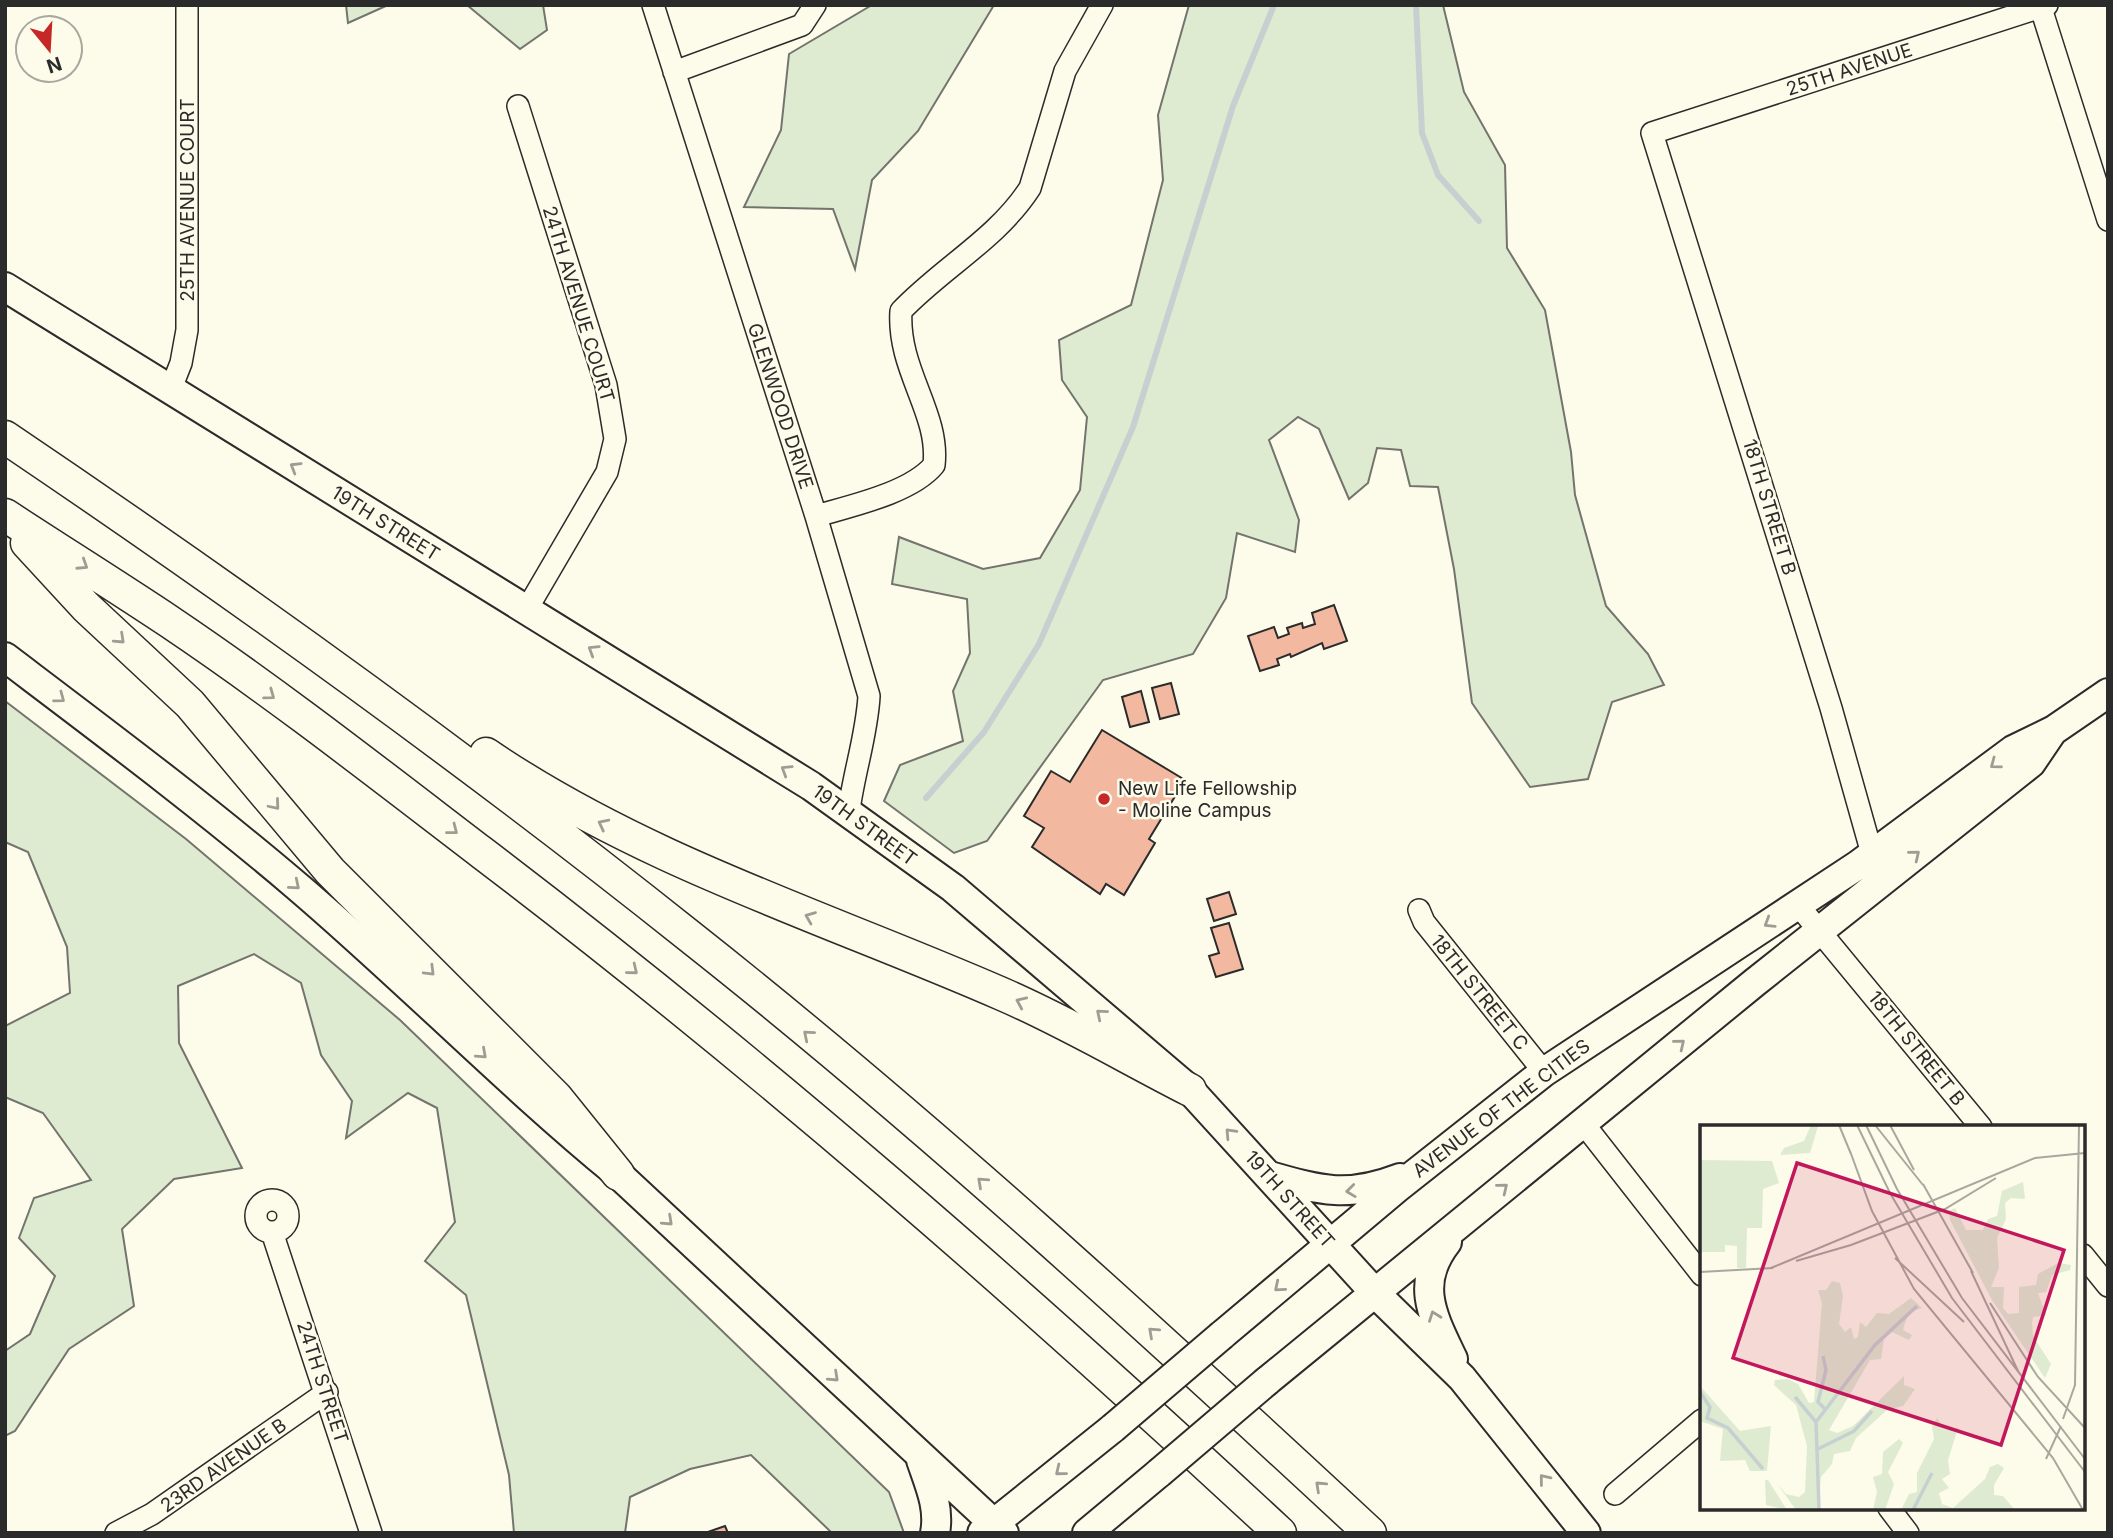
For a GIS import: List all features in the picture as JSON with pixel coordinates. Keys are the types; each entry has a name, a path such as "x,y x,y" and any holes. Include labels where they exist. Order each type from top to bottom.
{"highway":[{"path":"5,437 323,657 691,937 884,1098 1150,1328 1370,1533"},
{"path":"5,517 86,607 190,704 330,871 556,1097 618,1174"},
{"path":"5,517 174,625 430,813 633,969 933,1219 1109,1374 1280,1533"},
{"path":"323,657 613,830 781,905 1061,1020 1191,1090"}],"main road":[{"name":"19TH STREET","path":"5,287 849,810 986,915 1191,1090 1376,1294 1462,1378 1586,1533"},
{"path":"5,657 180,790 296,886 558,1125 618,1174 993,1530"},
{"name":"AVENUE OF THE CITIES","path":"993,1530 1416,1172 1544,1072 1622,1018 1872,856 2012,750 2054,730 2108,693"},
{"name":"AVENUE OF THE CITIES","path":"1087,1533 1464,1220 1820,930 2031,763 2054,730"},
{"path":"1269,1176 1321,1191 1348,1192 1377,1187 1416,1172"},
{"path":"1462,1378 1432,1315 1428,1299 1435,1257 1464,1220"},
{"path":"920,1458 935,1502 935,1533"}],"street":[{"name":"25TH AVENUE COURT","path":"170,391 181,363 187,330 187,5"},
{"name":"GLENWOOD DRIVE","path":"653,5 816,516 869,696 868,721 856,758 849,810"},
{"path":"674,72 802,25 815,5"},
{"path":"816,516 862,503 915,481 934,465 936,448 931,424 905,356 900,329 901,311 989,237 1031,188 1065,71 1102,5"},
{"path":"2042,6 2108,220"},
{"name":"25TH AVENUE","path":"1652,133 2042,6"},
{"name":"24TH AVENUE COURT","path":"518,106 606,385 615,427 607,472 527,610"},
{"name":"18TH STREET B","path":"1652,133 1823,682 1880,883"},
{"name":"18TH STREET B","path":"1798,905 1979,1125"},
{"name":"18TH STREET C","path":"1419,910 1424,922 1544,1072"},
{"path":"1583,1124 1700,1272"},
{"name":"24TH STREET","path":"272,1232 372,1533"},
{"path":"2085,1257 2108,1286"},
{"name":"23RD AVENUE B","path":"116,1533 152,1514 327,1392"},
{"path":"1615,1494 1700,1421"},
{"path":"1891,1510 1908,1533"}],"green space":[{"path":"346,5 388,5 348,23"},
{"path":"467,5 543,5 547,30 520,49"},
{"path":"872,5 994,5 918,131 872,180 855,269 833,209 744,207 781,130 789,54"},
{"path":"1189,5 1443,5 1464,92 1505,165 1507,248 1545,310 1571,452 1575,495 1606,606 1648,654 1664,685 1612,702 1588,779 1530,787 1472,703 1454,569 1438,487 1410,486 1401,450 1377,448 1368,483 1349,499 1319,429 1298,417 1269,440 1299,520 1295,552 1237,533 1226,598 1193,654 1103,680 987,841 954,853 884,801 900,765 963,741 953,691 970,653 967,599 892,584 899,537 983,569 1040,558 1080,490 1087,417 1062,380 1059,340 1131,305 1163,180 1158,115"},
{"path":"5,701 186,839 400,1020 889,1492 904,1533 832,1533 751,1455 690,1469 630,1497 625,1533 514,1533 509,1475 466,1295 425,1261 455,1222 437,1108 408,1093 346,1138 352,1101 321,1055 301,983 254,954 178,986 179,1043 242,1168 174,1179 122,1229 134,1306 69,1349 15,1431 5,1436 5,1351 30,1334 55,1276 19,1238 34,1198 91,1180 43,1113 5,1097 5,1026 70,993 67,947 28,852 5,842"}],"building":[{"path":"1334,605 1347,641 1324,649 1322,643 1291,657 1290,654 1277,659 1279,665 1260,671 1248,636 1274,627 1278,638 1289,634 1287,628 1302,623 1303,628 1315,624 1312,613"},
{"path":"1171,683 1179,714 1160,719 1152,688"},
{"path":"1141,691 1149,722 1130,727 1122,697"},
{"name":"New Life Fellowship - Moline Campus","path":"1102,730 1185,780 1149,839 1155,843 1124,895 1106,884 1100,894 1032,847 1044,828 1024,816 1051,771 1070,782"},
{"path":"1229,892 1236,914 1214,921 1207,899"},
{"path":"1229,923 1243,969 1216,977 1209,956 1219,953 1211,928"},
{"path":"725,1526 728,1533 705,1533"}],"waterway":[{"path":"926,798 984,732 1039,644 1133,427 1233,106 1274,5"},
{"path":"1416,5 1422,133 1438,175 1479,221"}],"place":[{"name":"New Life Fellowship - Moline Campus","path":"1104,799"}]}
